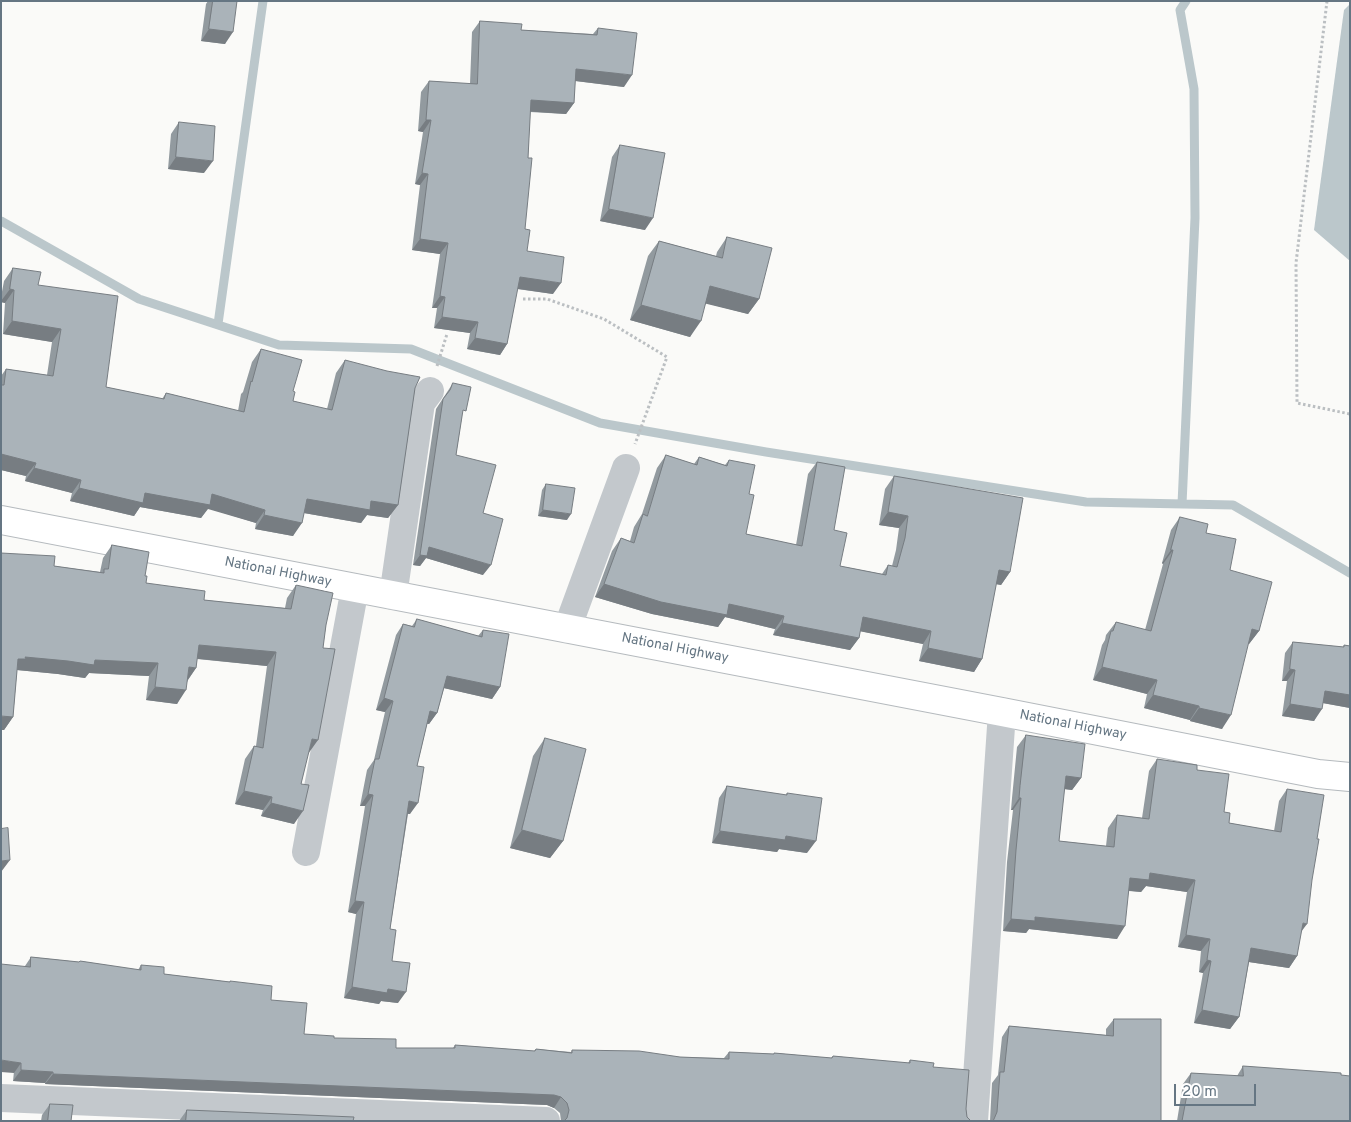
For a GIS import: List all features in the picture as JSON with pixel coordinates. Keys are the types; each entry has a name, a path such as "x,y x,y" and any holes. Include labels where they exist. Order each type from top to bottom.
{"main road":[{"name":"National Highway","path":"1,520 1318,774 1350,777"}],"street":[{"path":"393,596 421,403 430,391"},
{"path":"567,628 626,468"},
{"path":"306,852 355,588"},
{"path":"974,1121 1002,712"},
{"path":"1,1098 546,1121"}],"path":[{"path":"1327,1 1296,263 1296,403 1350,414"},
{"path":"523,299 547,299 604,318 667,357 626,468"}],"shaded area":[{"path":"1350,4 1350,261 1314,230 1344,10"}],"building":[{"path":"213,1 237,1 233,32 209,29"},
{"path":"480,21 522,24 521,30 597,35 598,28 637,33 632,75 576,69 574,103 531,100 528,158 532,158 525,229 530,230 527,251 564,257 561,283 520,277 507,344 475,338 478,322 442,317 445,297 440,296 448,243 420,239 428,174 422,173 431,120 426,120 429,81 477,84"},
{"path":"179,122 215,126 213,161 176,157"},
{"path":"620,145 665,153 653,218 609,209"},
{"path":"727,237 772,248 759,299 710,286 701,321 641,305 659,241 722,258"},
{"path":"13,268 41,272 38,285 118,296 106,387 164,399 166,393 244,412 261,349 302,360 293,391 295,392 293,401 332,410 345,360 420,377 415,388 398,505 371,501 370,510 307,499 302,523 264,515 265,510 212,494 210,505 145,493 143,503 79,488 81,480 34,468 36,463 1,454 1,385 4,385 6,369 53,376 61,329 12,321 14,290 10,289"},
{"path":"453,383 471,387 466,411 463,410 456,455 496,465 483,513 503,519 491,565 429,547 427,556 420,555 443,399"},
{"path":"666,455 697,465 699,457 727,466 729,460 755,465 749,494 754,495 746,534 802,546 817,462 845,467 834,530 847,533 840,566 886,575 888,565 897,567 905,538 908,516 888,512 894,476 1023,498 1010,572 999,570 982,659 928,648 931,631 863,617 859,638 782,623 784,616 729,604 727,615 661,602 604,584 621,538 634,543 643,514 647,516"},
{"path":"546,484 575,488 571,514 543,510"},
{"path":"1180,517 1208,524 1206,533 1236,539 1230,570 1272,582 1259,631 1252,629 1231,715 1153,695 1157,680 1102,667 1111,631 1113,631 1116,622 1151,631"},
{"path":"112,545 149,552 145,576 147,576 146,583 205,591 204,600 291,609 296,585 333,593 323,648 335,649 318,740 312,739 301,784 309,785 303,811 271,803 272,797 244,791 254,746 263,748 276,652 199,645 196,668 189,667 186,690 155,687 158,663 95,660 94,665 25,657 26,659 18,659 13,717 1,716 1,553 55,556 54,566 104,573 104,569 108,569"},
{"path":"417,619 482,637 483,630 509,634 500,687 447,676 437,713 430,711 417,766 424,767 418,803 409,801 390,929 396,930 392,961 410,963 406,992 388,989 387,993 352,987 364,902 355,901 373,795 368,794 375,759 379,759 393,701 384,698 403,624 414,627"},
{"path":"1293,642 1350,646 1350,695 1325,691 1322,709 1290,704 1295,670 1290,669"},
{"path":"1026,735 1085,744 1081,778 1066,776 1059,841 1114,847 1117,815 1149,819 1157,759 1197,765 1197,770 1229,774 1224,812 1230,813 1229,823 1281,832 1287,789 1324,795 1307,924 1303,923 1297,956 1251,948 1239,1017 1202,1010 1211,961 1207,960 1210,939 1186,935 1195,880 1150,873 1149,880 1130,878 1125,926 1035,917 1035,921 1011,919 1021,798 1019,798"},
{"path":"545,738 586,749 563,841 522,830"},
{"path":"727,786 822,798 816,841 786,836 785,840 720,831"},
{"path":"8,828 10,860 1,861 1,829"},
{"path":"31,957 80,961 141,970 141,965 164,967 164,974 272,986 271,1000 307,1003 304,1034 334,1036 334,1038 396,1039 396,1048 455,1048 455,1045 535,1051 536,1049 572,1053 572,1050 639,1051 680,1057 729,1059 729,1052 774,1053 934,1063 933,1067 969,1070 966,1109 967,1117 971,1121 564,1121 569,1110 567,1103 561,1097 554,1095 53,1074 53,1072 21,1070 21,1063 1,1060 1,964 30,967"},
{"path":"1114,1019 1161,1019 1161,1121 993,1121 997,1112 1000,1072 1004,1072 1009,1026 1113,1036"},
{"path":"1243,1066 1341,1073 1341,1075 1350,1076 1350,1121 1182,1121 1191,1073 1243,1076"},
{"path":"50,1104 73,1105 71,1121 48,1121"},
{"path":"187,1110 354,1117 353,1121 186,1121"}],"waterway":[{"path":"218,324 263,1"},
{"path":"1182,504 1195,218 1194,89 1180,10 1186,1"},
{"path":"1,221 139,299 279,345 411,349 600,423 766,452 1086,502 1233,505 1350,573"}]}
